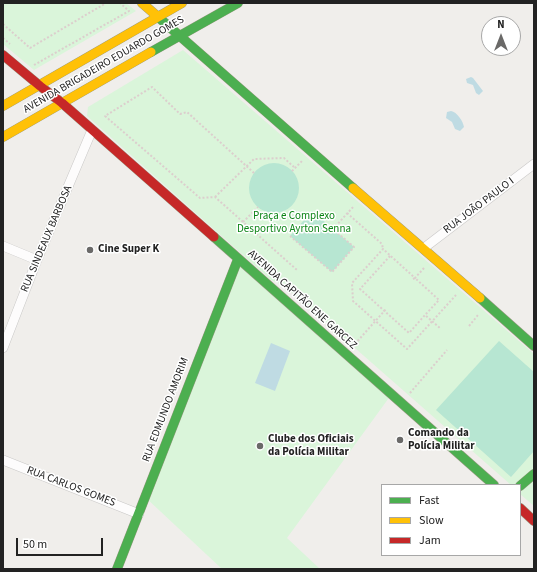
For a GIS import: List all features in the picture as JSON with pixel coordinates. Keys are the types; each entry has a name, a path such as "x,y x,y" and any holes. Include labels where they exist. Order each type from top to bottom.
{"main road":[{"path":"142,3 335,173 424,248 534,346"},
{"name":"AVENIDA BRIGADEIRO EDUARDO GOMES","path":"3,106 40,86 157,16 182,3"},
{"name":"AVENIDA BRIGADEIRO EDUARDO GOMES","path":"3,137 238,3"},
{"name":"AVENIDA CAPITÃO ENE GARCEZ","path":"3,55 62,103 493,484"},
{"name":"RUA EDMUNDO AMORIM","path":"117,569 238,259"},
{"path":"521,485 534,474"},
{"path":"521,509 534,521"}],"street":[{"name":"RUA SINDEAUX BARBOSA","path":"3,348 37,260 92,130"},
{"name":"RUA JOÃO PAULO I","path":"424,248 534,164"},
{"path":"3,246 37,260"},
{"name":"RUA CARLOS GOMES","path":"3,460 139,514"}],"path":[{"path":"3,24 30,48 106,3"},
{"path":"120,3 134,15"},
{"path":"33,65 129,11"},
{"path":"3,38 13,47"},
{"path":"254,173 247,167 187,112 180,114 152,87 105,116 200,198 215,197 247,167 254,159 284,158 295,168"},
{"path":"292,171 302,161"},
{"path":"215,197 297,270"},
{"path":"290,236 332,272 354,247 333,229 354,206"},
{"path":"243,222 258,207"},
{"path":"347,214 382,244 383,249 390,256 439,300 409,333 360,289 390,256"},
{"path":"383,249 352,283 353,301 407,349 456,295"},
{"path":"414,279 424,268"},
{"path":"352,346 385,310"},
{"path":"469,326 478,314"},
{"path":"425,315 441,329"},
{"path":"408,396 447,350"}],"green space":[{"path":"3,3 126,3 136,11 34,70 3,44"},
{"name":"Praça e Complexo Desportivo Ayrton Senna","path":"183,50 534,354 534,506 521,495 521,484 510,484 282,284 271,280 87,116 88,107"},
{"path":"274,163 288,167 295,174 299,188 295,202 288,209 274,213 260,209 253,202 249,188 253,174 260,167"},
{"path":"312,211 354,247 332,272 290,236"},
{"name":"Clube dos Oficiais da Polícia Militar","path":"238,259 391,395 287,538 320,569 222,569 145,497"},
{"path":"499,341 534,372 534,451 511,477 436,410"}],"water":[{"path":"471,77 483,91 479,95 476,93 473,85 467,83 466,79"},
{"path":"451,111 459,117 462,122 464,127 460,131 455,129 452,122 446,118 447,112"},
{"path":"271,343 290,351 275,391 255,383"}],"traffic: fast":[{"path":"151,52 238,3"},
{"path":"157,16 353,188"},
{"path":"214,237 493,484"},
{"path":"117,569 238,259"},
{"path":"480,298 534,346"},
{"path":"521,485 534,474"}],"traffic: slow":[{"path":"142,3 157,16"},
{"path":"3,106 182,3"},
{"path":"3,137 151,52"},
{"path":"353,188 480,298"}],"traffic: jam":[{"path":"3,55 40,86"},
{"path":"40,86 62,103 214,237"},
{"path":"521,509 534,521"}],"place":[{"name":"Cine Super K","path":"90,250"},
{"name":"Comando da Polícia Militar","path":"400,440"},
{"name":"Clube dos Oficiais da Polícia Militar","path":"260,446"}]}
